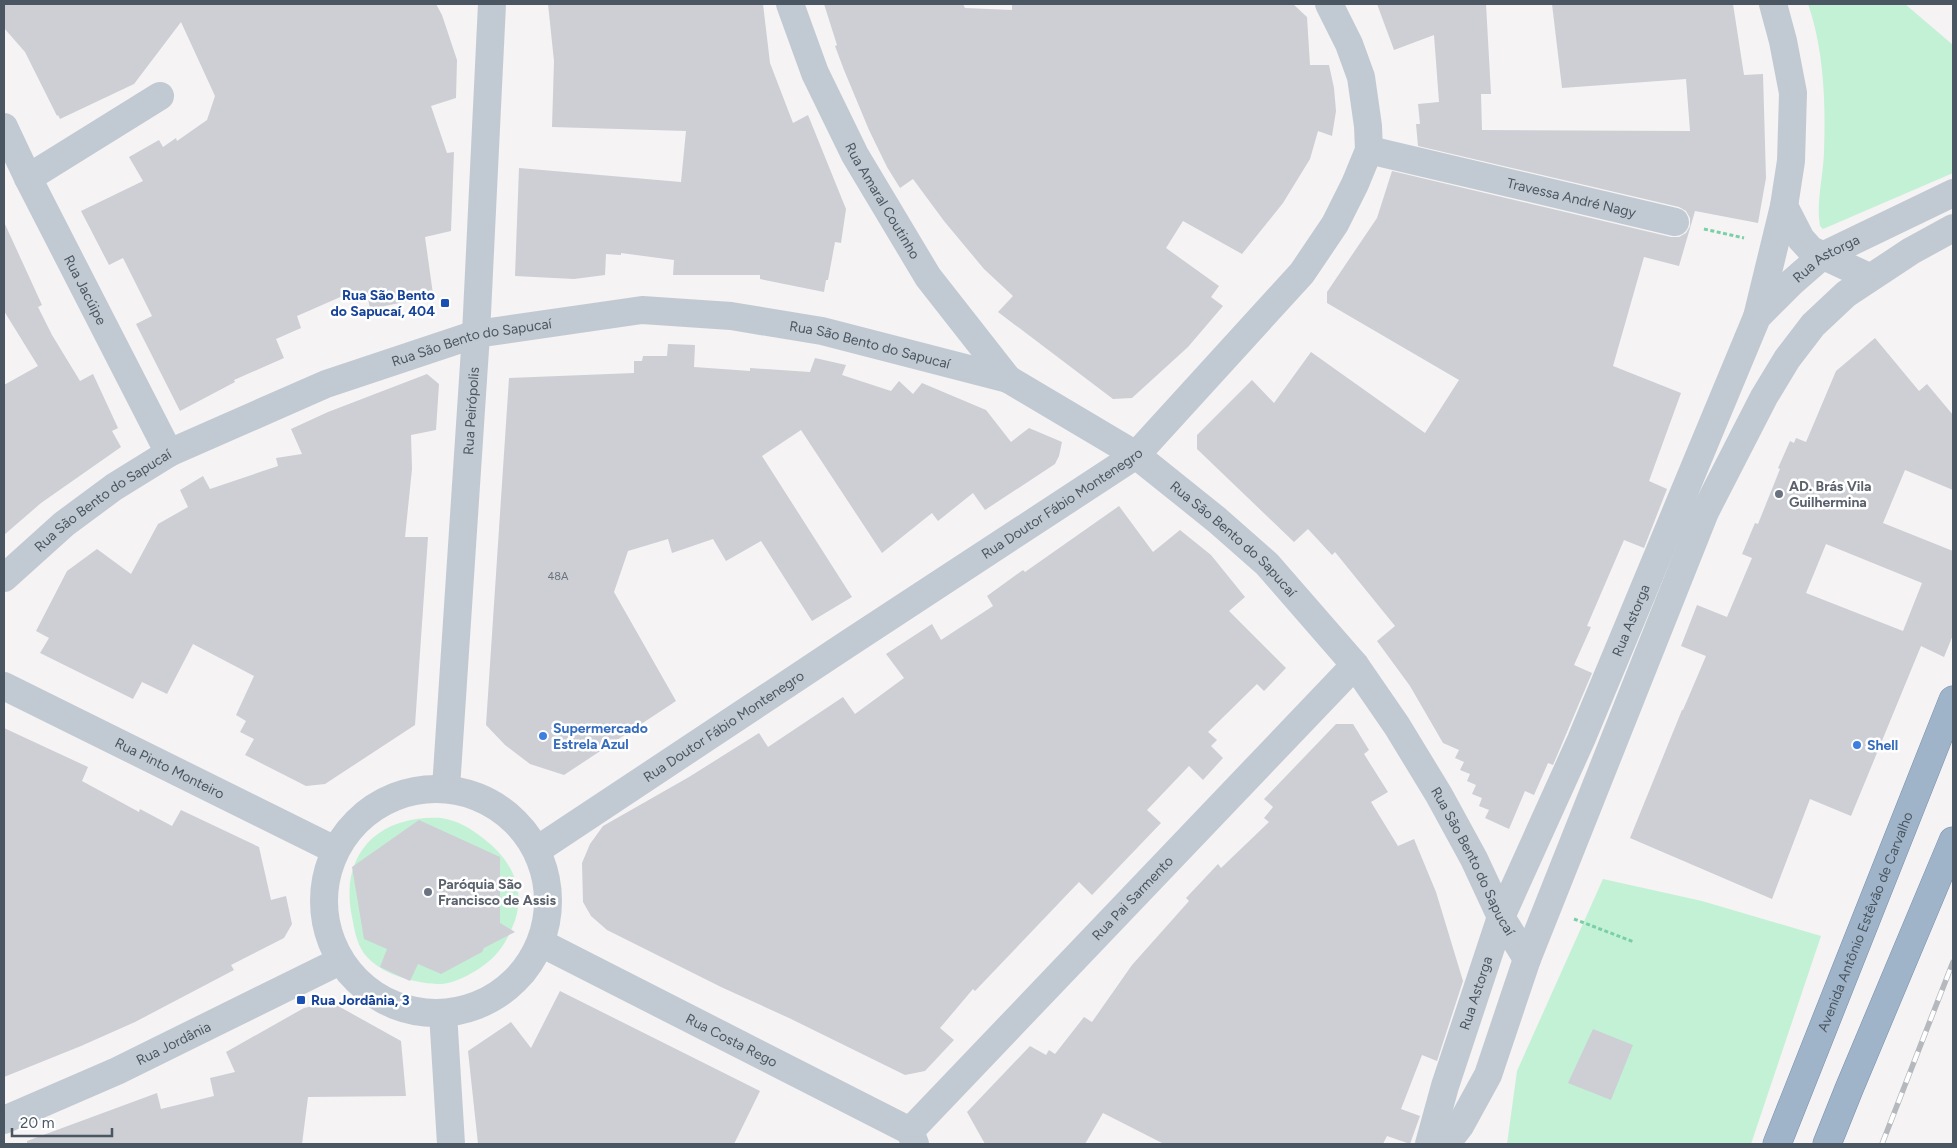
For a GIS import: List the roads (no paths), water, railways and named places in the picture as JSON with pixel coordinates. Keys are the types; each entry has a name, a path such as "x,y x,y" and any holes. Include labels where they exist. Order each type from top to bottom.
{"highway":[{"name":"Avenida Antônio Estêvão de Carvalho","path":"1778,1144 1953,700"},
{"path":"1827,1144 1848,1089 1953,841"}],"street":[{"name":"Rua Amaral Coutinho","path":"790,4 815,73 855,155 928,277 1008,379"},
{"name":"Rua Doutor Fábio Montenegro","path":"537,850 854,639 1136,455 1302,273 1335,224 1355,184 1369,150 1368,126 1361,77 1350,44 1329,4"},
{"path":"1757,317 1784,206 1791,161 1793,93 1783,41 1773,4"},
{"name":"Rua Peirópolis","path":"446,788 476,334 489,8"},
{"path":"28,178 160,96"},
{"name":"Rua Jacúipe","path":"4,127 28,178 169,453"},
{"name":"Travessa André Nagy","path":"1369,150 1675,222"},
{"name":"Rua Astorga","path":"1430,1144 1445,1086 1501,917 1581,740 1757,317 1822,256 1953,192"},
{"path":"1784,206 1801,239 1811,250 1869,277"},
{"name":"Rua Astorga","path":"1446,1144 1460,1126 1488,1075 1527,959 1704,512 1764,397 1787,359 1813,325 1846,294 1869,277 1953,228"},
{"name":"Rua São Bento do Sapucaí","path":"4,578 64,524 114,487 169,453 326,384 476,334 642,310 730,316 822,331 1008,379 1136,455 1217,520 1267,564 1355,665 1416,756 1474,859 1501,917 1527,959"},
{"name":"Rua Pai Sarmento","path":"913,1138 1355,665"},
{"name":"Rua Pinto Monteiro","path":"4,686 335,850"},
{"path":"446,788 484,798 515,819 537,850 547,880 548,912 540,943 524,970 502,992 474,1007 443,1013 413,1011 384,1001 359,984 340,961 326,925 324,887 335,850 354,823 381,802 412,790 446,788"},
{"name":"Rua Costa Rego","path":"540,943 913,1138"},
{"name":"Rua Jordânia","path":"4,1120 116,1071 340,961"},
{"path":"443,1013 451,1144"},
{"path":"4,1120 4,1126"}],"railway":[{"path":"1882,1144 1953,962"}],"place":[{"name":"Rua São Bento do Sapucaí, 404","path":"445,303"},
{"name":"AD. Brás Vila Guilhermina","path":"1779,494"},
{"name":"Supermercado Estrela Azul","path":"543,736"},
{"name":"Shell","path":"1857,745"},
{"name":"Paróquia São Francisco de Assis","path":"428,892"},
{"name":"Rua Jordânia, 3","path":"301,1000"}]}
